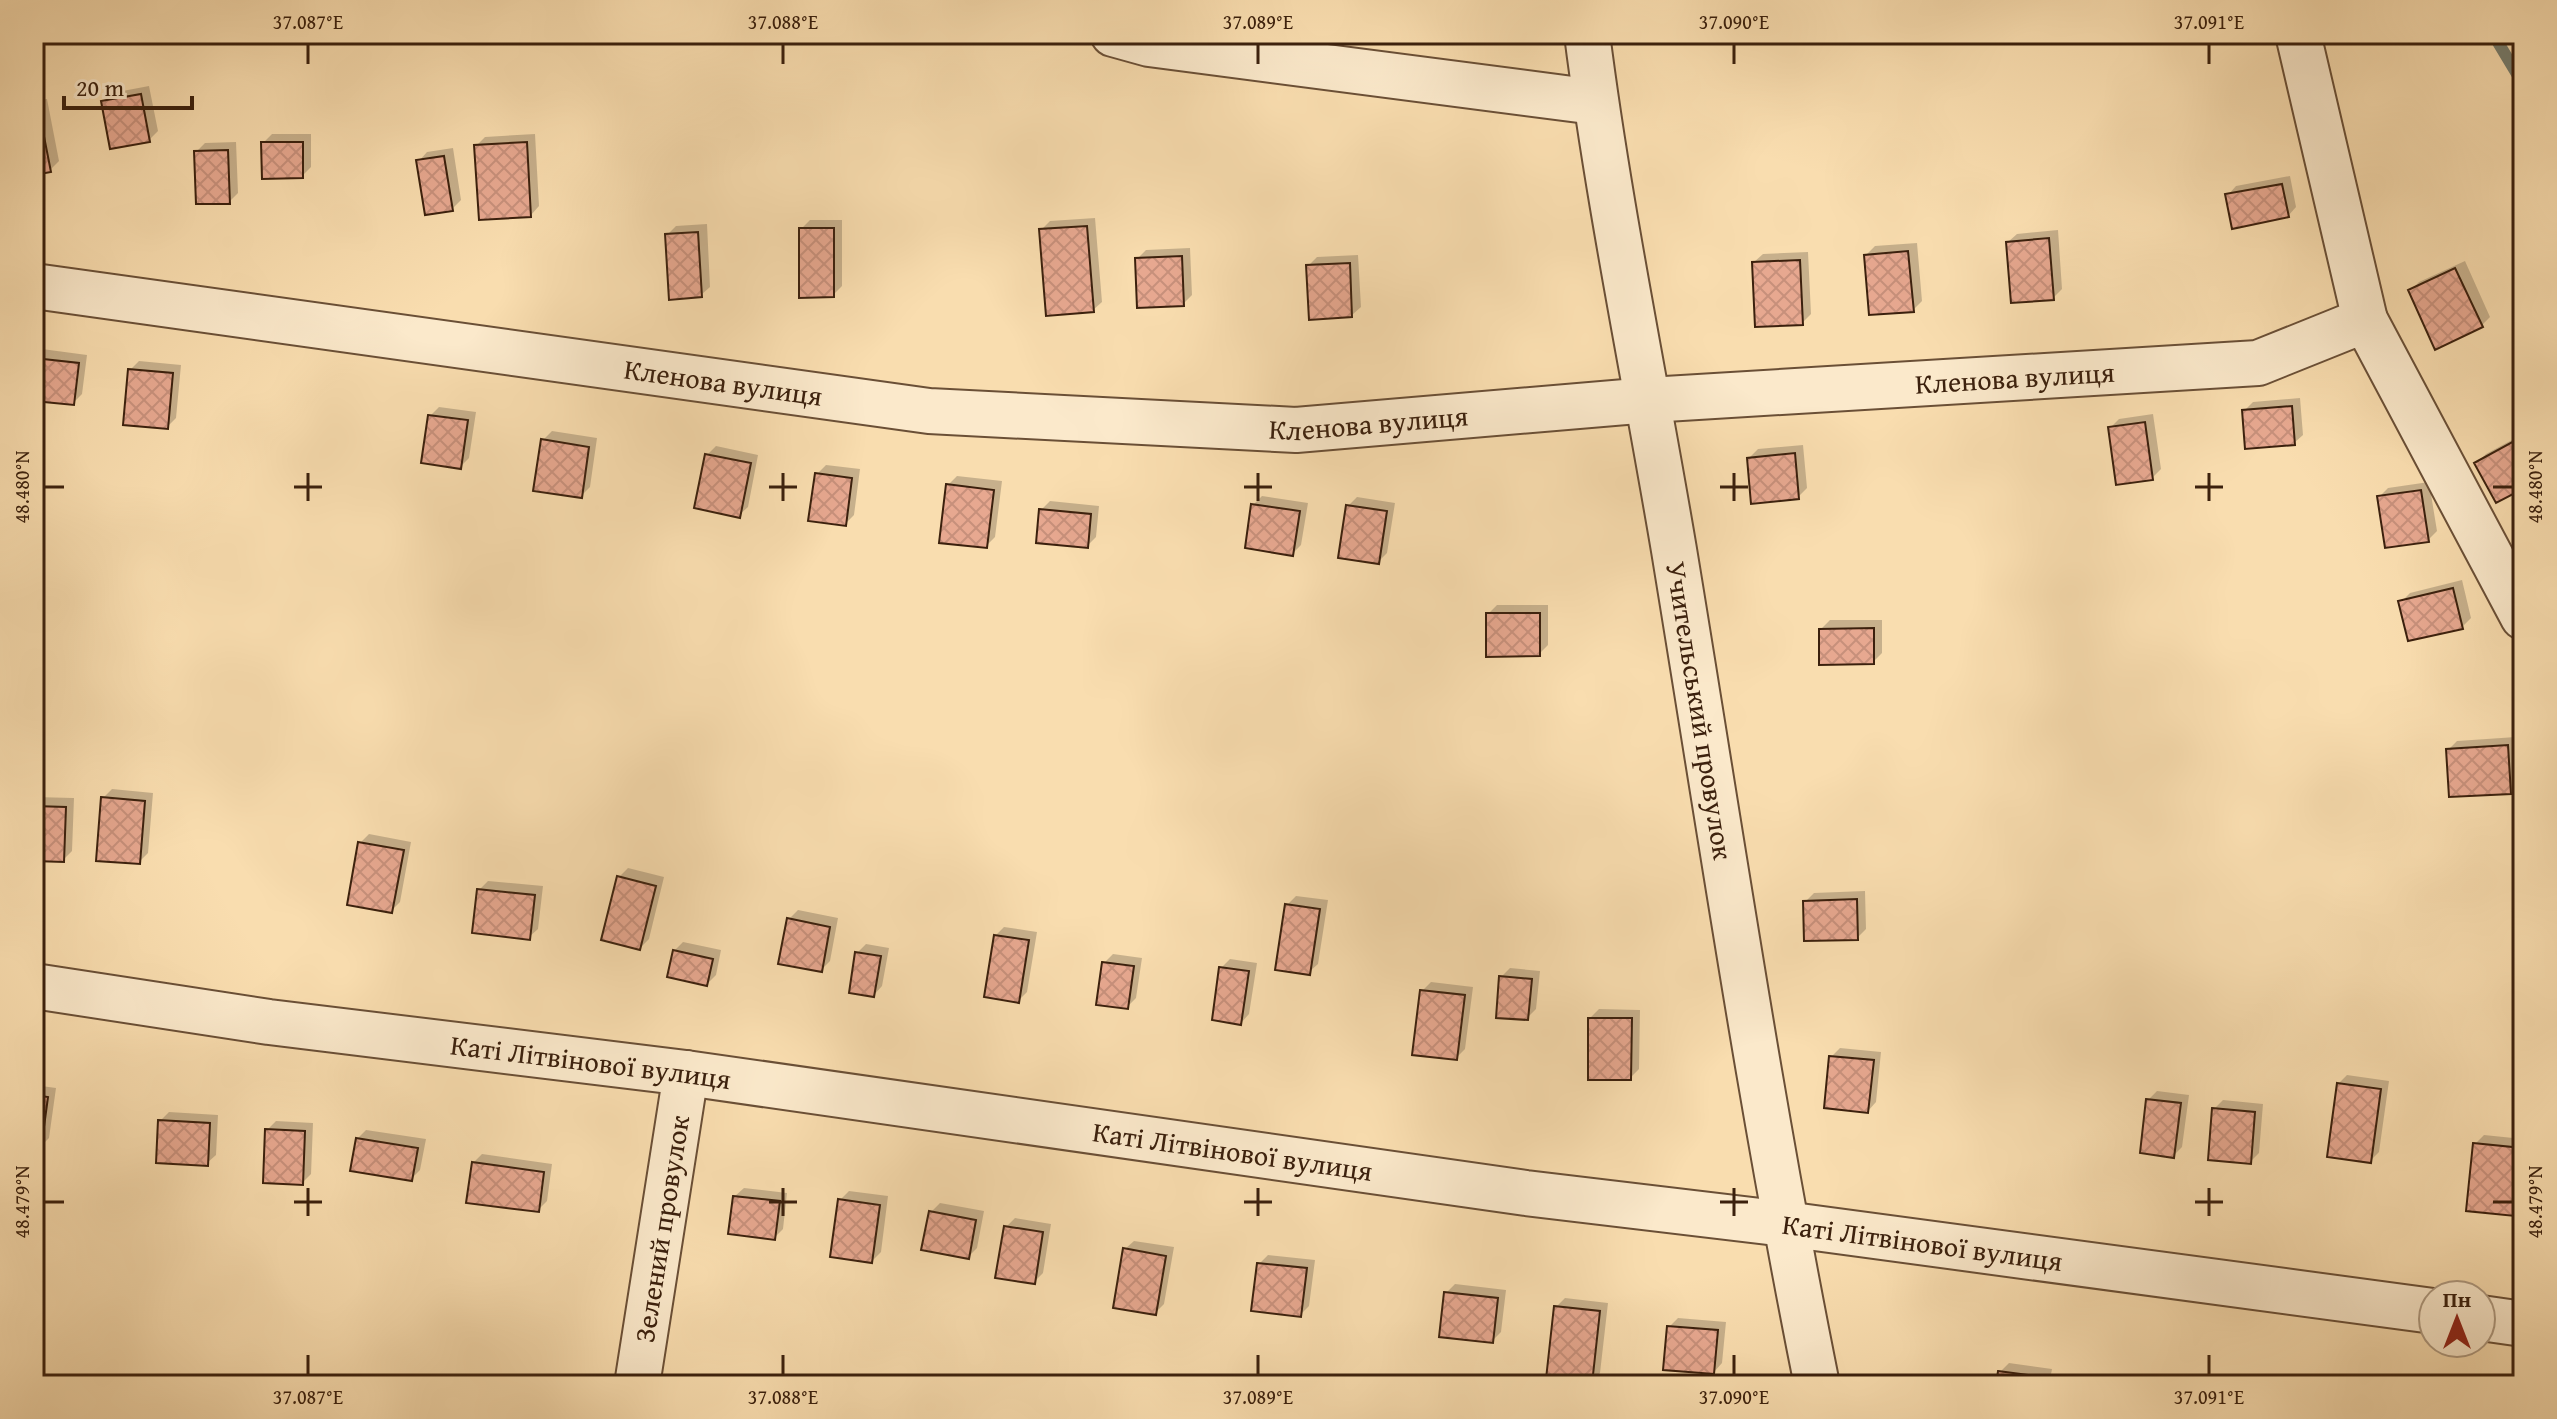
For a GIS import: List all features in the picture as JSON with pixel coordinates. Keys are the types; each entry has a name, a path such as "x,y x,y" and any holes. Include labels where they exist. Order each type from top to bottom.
{"street":[{"path":"1113,34 1149,44 1595,102"},
{"name":"Учительський провулок","path":"1587,34 1595,102 1649,400 1785,1224 1817,1385"},
{"path":"2298,34 2365,320 2523,617"},
{"name":"Кленова вулиця","path":"34,286 929,411 1296,430 1649,400 2258,363 2365,320"},
{"name":"Каті Літвінової вулиця","path":"34,986 269,1022 686,1073 1526,1193 1785,1224 2417,1309"},
{"name":"Зелений провулок","path":"637,1385 686,1073"},
{"path":"2497,1320 2523,1324"}],"building":[{"path":"141,94 150,142 110,149 101,101"},
{"path":"38,106 51,172 34,175 34,107"},
{"path":"261,142 303,142 303,178 262,179"},
{"path":"527,142 531,217 479,220 474,145"},
{"path":"228,150 230,204 196,204 194,151"},
{"path":"444,156 453,211 425,215 416,160"},
{"path":"2282,184 2289,217 2232,229 2225,194"},
{"path":"1087,226 1094,312 1046,316 1039,229"},
{"path":"799,228 834,228 834,297 799,298"},
{"path":"698,232 702,297 669,300 665,234"},
{"path":"2049,238 2054,300 2011,303 2006,242"},
{"path":"1908,251 1914,312 1869,315 1864,255"},
{"path":"1182,256 1184,306 1137,308 1135,258"},
{"path":"1800,260 1803,325 1755,327 1752,262"},
{"path":"1350,263 1352,317 1309,320 1306,265"},
{"path":"2455,268 2483,327 2435,350 2408,290"},
{"path":"34,358 79,363 74,405 34,401"},
{"path":"128,369 173,373 168,429 123,425"},
{"path":"2292,406 2295,445 2245,449 2242,410"},
{"path":"428,415 468,420 461,469 421,463"},
{"path":"2145,422 2153,480 2116,485 2108,427"},
{"path":"541,439 589,447 582,498 533,491"},
{"path":"2516,440 2523,453 2523,489 2496,503 2474,463"},
{"path":"1795,453 1799,499 1751,504 1747,458"},
{"path":"705,454 751,463 740,518 694,508"},
{"path":"815,473 852,478 846,526 808,521"},
{"path":"946,484 994,490 987,548 939,543"},
{"path":"2421,490 2429,542 2385,548 2377,496"},
{"path":"1251,504 1300,511 1293,556 1245,548"},
{"path":"1346,505 1387,511 1379,564 1338,558"},
{"path":"1039,509 1091,514 1088,548 1036,543"},
{"path":"2453,588 2463,629 2408,641 2398,601"},
{"path":"1486,613 1540,613 1540,656 1486,657"},
{"path":"1874,628 1874,664 1819,665 1819,629"},
{"path":"2508,745 2511,794 2449,797 2446,749"},
{"path":"101,797 145,801 140,864 96,861"},
{"path":"34,806 66,807 64,862 34,861"},
{"path":"358,842 404,850 392,913 347,905"},
{"path":"617,876 656,886 640,950 601,940"},
{"path":"477,889 535,895 530,940 472,933"},
{"path":"1857,899 1858,940 1804,941 1803,901"},
{"path":"1285,904 1320,909 1310,975 1275,970"},
{"path":"787,918 830,927 822,972 778,964"},
{"path":"994,935 1029,940 1019,1003 984,997"},
{"path":"673,950 713,959 707,986 667,977"},
{"path":"855,952 881,956 874,997 849,993"},
{"path":"1102,962 1134,966 1128,1009 1096,1005"},
{"path":"1219,967 1249,971 1241,1025 1212,1020"},
{"path":"1499,976 1532,979 1528,1020 1496,1018"},
{"path":"1420,990 1465,995 1457,1060 1412,1055"},
{"path":"1588,1018 1632,1018 1631,1080 1588,1080"},
{"path":"1829,1056 1874,1060 1868,1113 1824,1108"},
{"path":"2337,1083 2381,1089 2371,1163 2327,1157"},
{"path":"34,1095 48,1097 41,1149 34,1148"},
{"path":"2146,1099 2181,1103 2174,1158 2140,1153"},
{"path":"2212,1108 2255,1112 2251,1164 2208,1160"},
{"path":"158,1120 210,1123 208,1166 156,1163"},
{"path":"265,1129 305,1131 303,1185 263,1183"},
{"path":"356,1138 418,1148 412,1181 350,1171"},
{"path":"2473,1143 2522,1148 2515,1216 2466,1211"},
{"path":"472,1162 544,1172 539,1212 466,1203"},
{"path":"733,1196 780,1201 775,1240 728,1234"},
{"path":"838,1199 880,1205 872,1263 830,1257"},
{"path":"929,1211 976,1220 969,1259 921,1250"},
{"path":"1004,1226 1043,1232 1035,1284 995,1278"},
{"path":"1123,1248 1166,1256 1156,1315 1113,1308"},
{"path":"1257,1263 1307,1268 1301,1317 1251,1311"},
{"path":"1444,1292 1498,1298 1493,1343 1439,1337"},
{"path":"1554,1306 1600,1311 1592,1384 1546,1379"},
{"path":"1667,1326 1718,1330 1714,1374 1663,1370"},
{"path":"1998,1371 2044,1377 2043,1385 1996,1385"}],"waterway":[{"path":"2493,34 2523,84"}]}
